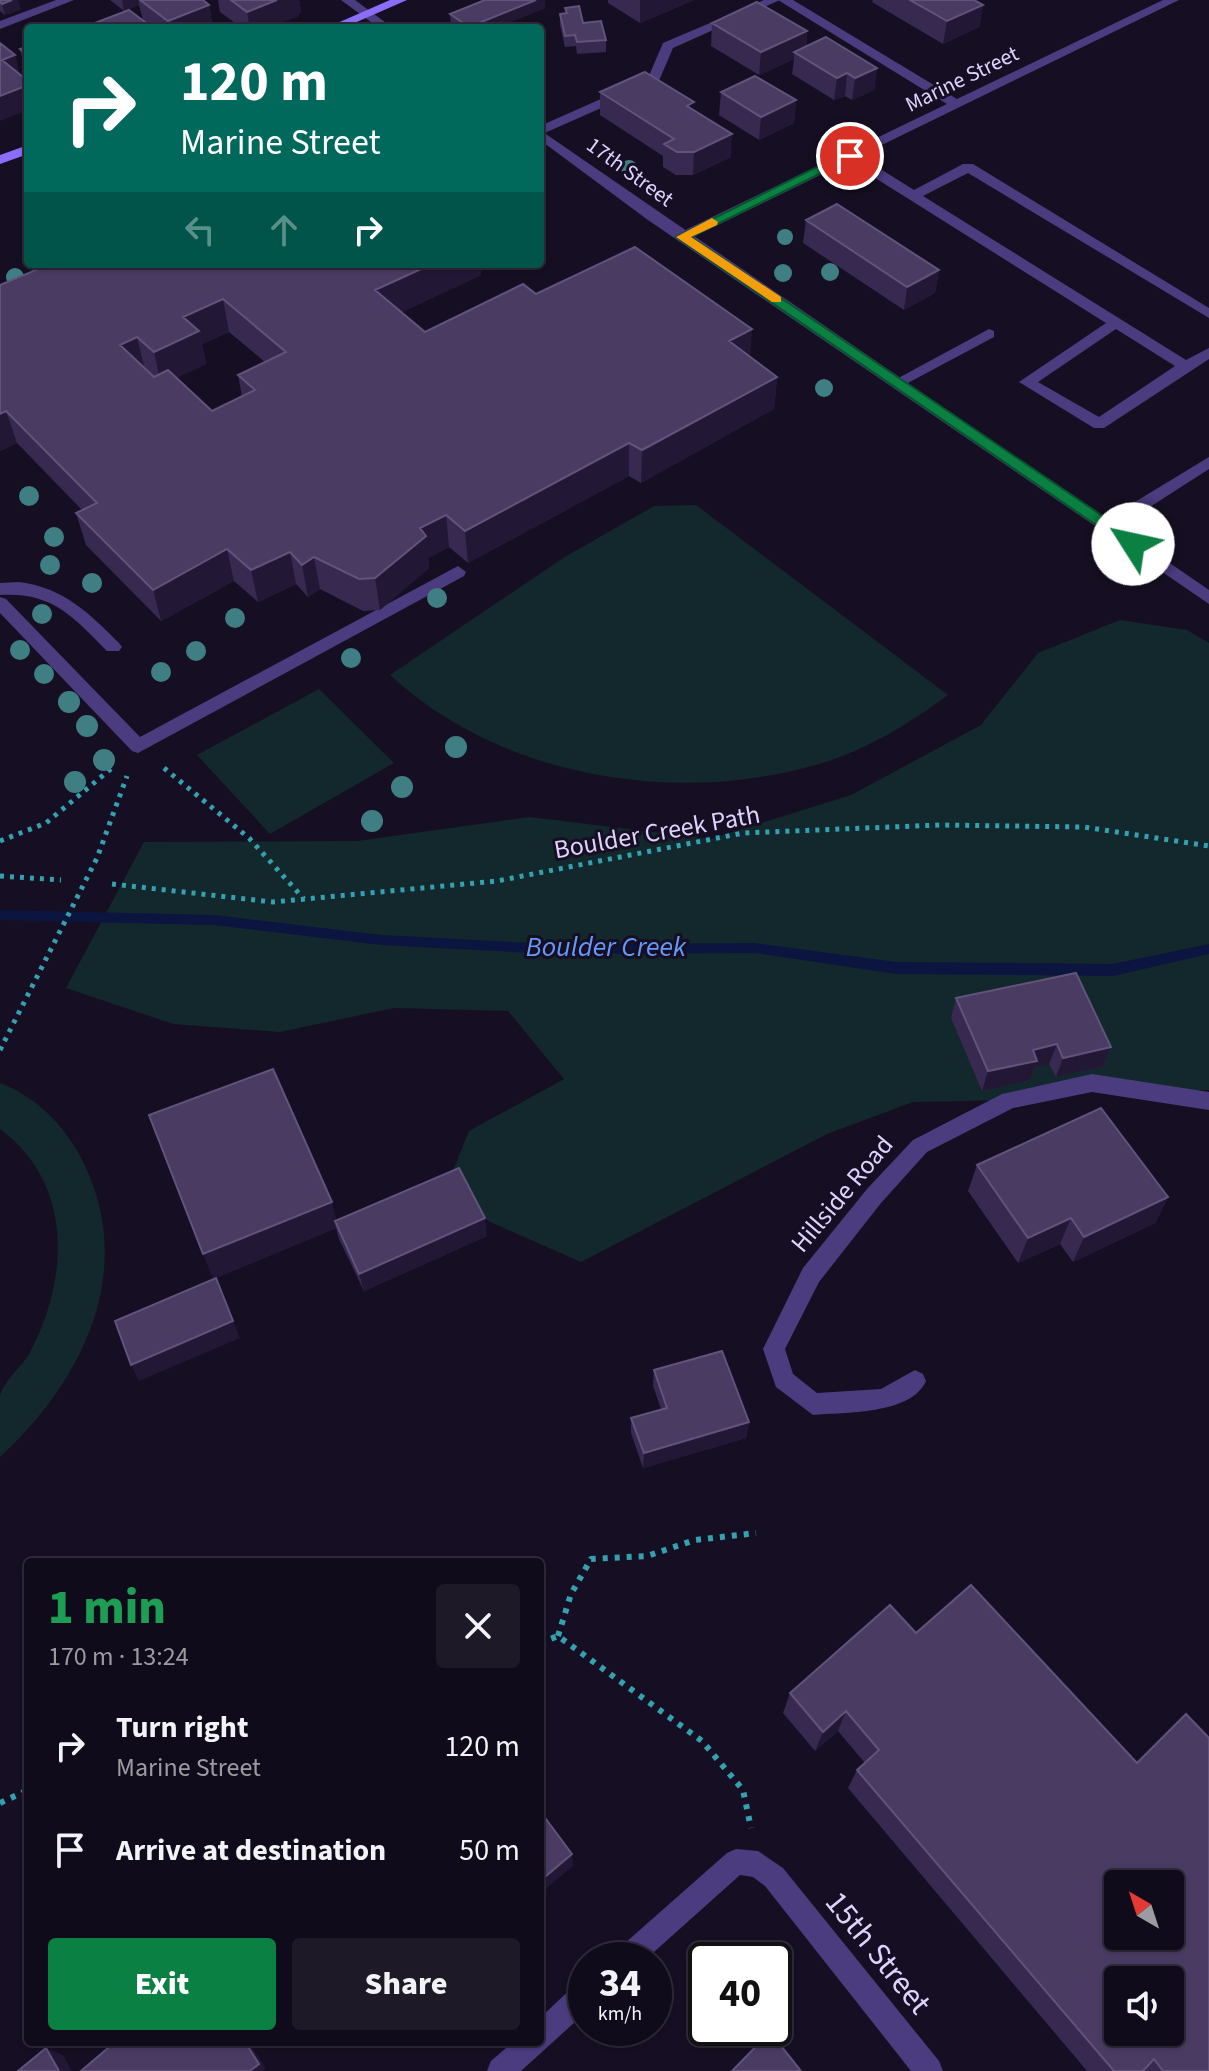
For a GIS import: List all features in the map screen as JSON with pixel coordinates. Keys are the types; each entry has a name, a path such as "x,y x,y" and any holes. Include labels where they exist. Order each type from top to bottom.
{"main road":[{"path":"342,24 401,0"},
{"path":"0,160 24,151"}],"street":[{"path":"0,25 68,0"},
{"path":"347,0 381,24"},
{"path":"544,131 653,80 668,46 784,0 956,104"},
{"name":"Marine Street","path":"682,237 1173,0"},
{"name":"17th Street","path":"544,136 682,237 899,382 1209,598"},
{"path":"850,156 1186,366"},
{"path":"914,195 968,167 1209,314"},
{"path":"1117,322 1027,382 1099,424 1209,353"},
{"path":"899,382 989,334"},
{"path":"1108,526 1209,462"},
{"path":"0,603 138,746 458,572"},
{"path":"0,589 15,587 62,598 113,647"},
{"name":"Hillside Road","path":"915,1381 884,1399 813,1404 784,1380 774,1349 811,1275 874,1196 920,1146 1009,1100 1092,1083 1209,1101"},
{"path":"645,1942 736,1862 766,1870"},
{"name":"15th Street","path":"766,1870 929,2071"},
{"path":"544,2032 568,2010"},
{"path":"501,2071 529,2046"}],"path":[{"path":"0,841 46,823 138,746"},
{"path":"0,1050 97,858 138,746"},
{"path":"138,746 249,838 304,899"},
{"name":"Boulder Creek Path","path":"112,884 273,902 497,881 743,833 940,825 1084,827 1209,846"},
{"path":"0,876 61,880"},
{"path":"558,1636 571,1594 591,1559 647,1556 695,1540 756,1533"},
{"path":"544,1641 558,1636"},
{"path":"558,1636 702,1741 743,1790 766,1870"},
{"path":"0,1803 24,1792"}],"green space":[{"path":"696,505 948,695 886,735 819,764 764,776 707,782 650,781 592,774 537,759 484,738 434,710 390,675 563,558 654,506"},
{"path":"1120,620 1187,630 1209,643 1209,1090 1143,1091 1092,1083 1009,1100 913,1102 827,1134 581,1262 488,1221 462,1183 450,1178 469,1131 564,1079 508,1011 394,1008 280,1032 173,1024 66,988 144,842 357,841 530,817 710,839 851,795 981,725 1038,653"},
{"path":"319,689 394,763 270,834 197,755"},
{"path":"0,1083 25,1095 47,1112 73,1144 97,1197 104,1238 103,1279 94,1318 78,1356 57,1393 0,1457 0,1396 8,1380 28,1356 42,1327 57,1266 58,1235 53,1206 42,1178 24,1152 0,1129"}],"building":[{"path":"140,0 203,0 209,5 168,21"},
{"path":"231,0 277,0 247,12"},
{"path":"485,0 536,0 476,24 465,24 450,14"},
{"path":"910,0 974,0 983,5 947,21"},
{"path":"757,2 807,31 761,52 712,23"},
{"path":"579,6 583,23 601,21 606,40 577,42 575,35 565,36 560,14 567,13 565,8"},
{"path":"129,10 148,24 92,24"},
{"path":"826,37 877,68 855,78 847,73 837,78 794,52"},
{"path":"0,43 15,55 2,60 24,78 24,87 0,96"},
{"path":"645,72 694,102 687,106 732,134 694,152 677,152 664,144 674,139 600,92"},
{"path":"755,76 796,100 761,117 721,92"},
{"path":"837,204 939,270 907,287 806,220"},
{"path":"635,247 752,329 729,341 777,377 642,450 629,443 465,531 446,515 420,528 426,536 375,578 359,579 314,557 302,565 290,552 251,570 227,549 153,590 76,513 97,503 6,411 0,414 0,285 40,268 423,268 375,290 425,332 523,284 536,294","holes":["223,299 286,352 238,375 255,390 212,411 168,370 154,377 120,345 137,337 154,352 199,331 183,317"]},
{"path":"1076,973 1111,1047 1063,1058 1057,1044 1033,1050 1037,1061 988,1071 956,998"},
{"path":"273,1069 332,1202 203,1254 149,1115"},
{"path":"1101,1108 1168,1197 1084,1237 1071,1218 1028,1238 977,1165"},
{"path":"459,1168 485,1218 359,1274 335,1221"},
{"path":"216,1278 233,1321 131,1365 115,1321"},
{"path":"722,1351 749,1422 644,1453 631,1418 667,1408 654,1370"},
{"path":"971,1585 1137,1763 1186,1714 1209,1738 1209,2071 1163,2071 1154,2059 1143,2071 1114,2071 857,1770 879,1750 846,1711 823,1732 790,1693 890,1605 916,1633"},
{"path":"544,1816 572,1854 544,1878"},
{"path":"110,2046 248,2046 259,2064 250,2071 81,2071"},
{"path":"756,2046 781,2046 801,2071 732,2071"},
{"path":"46,2048 59,2071 18,2071"}],"waterway":[{"name":"Boulder Creek","path":"0,915 214,920 381,940 553,949 755,948 896,968 1113,970 1209,949"}],"slow traffic":[{"path":"712,222 682,237 776,300"}],"route":[{"path":"850,156 682,237 1133,544"}]}
